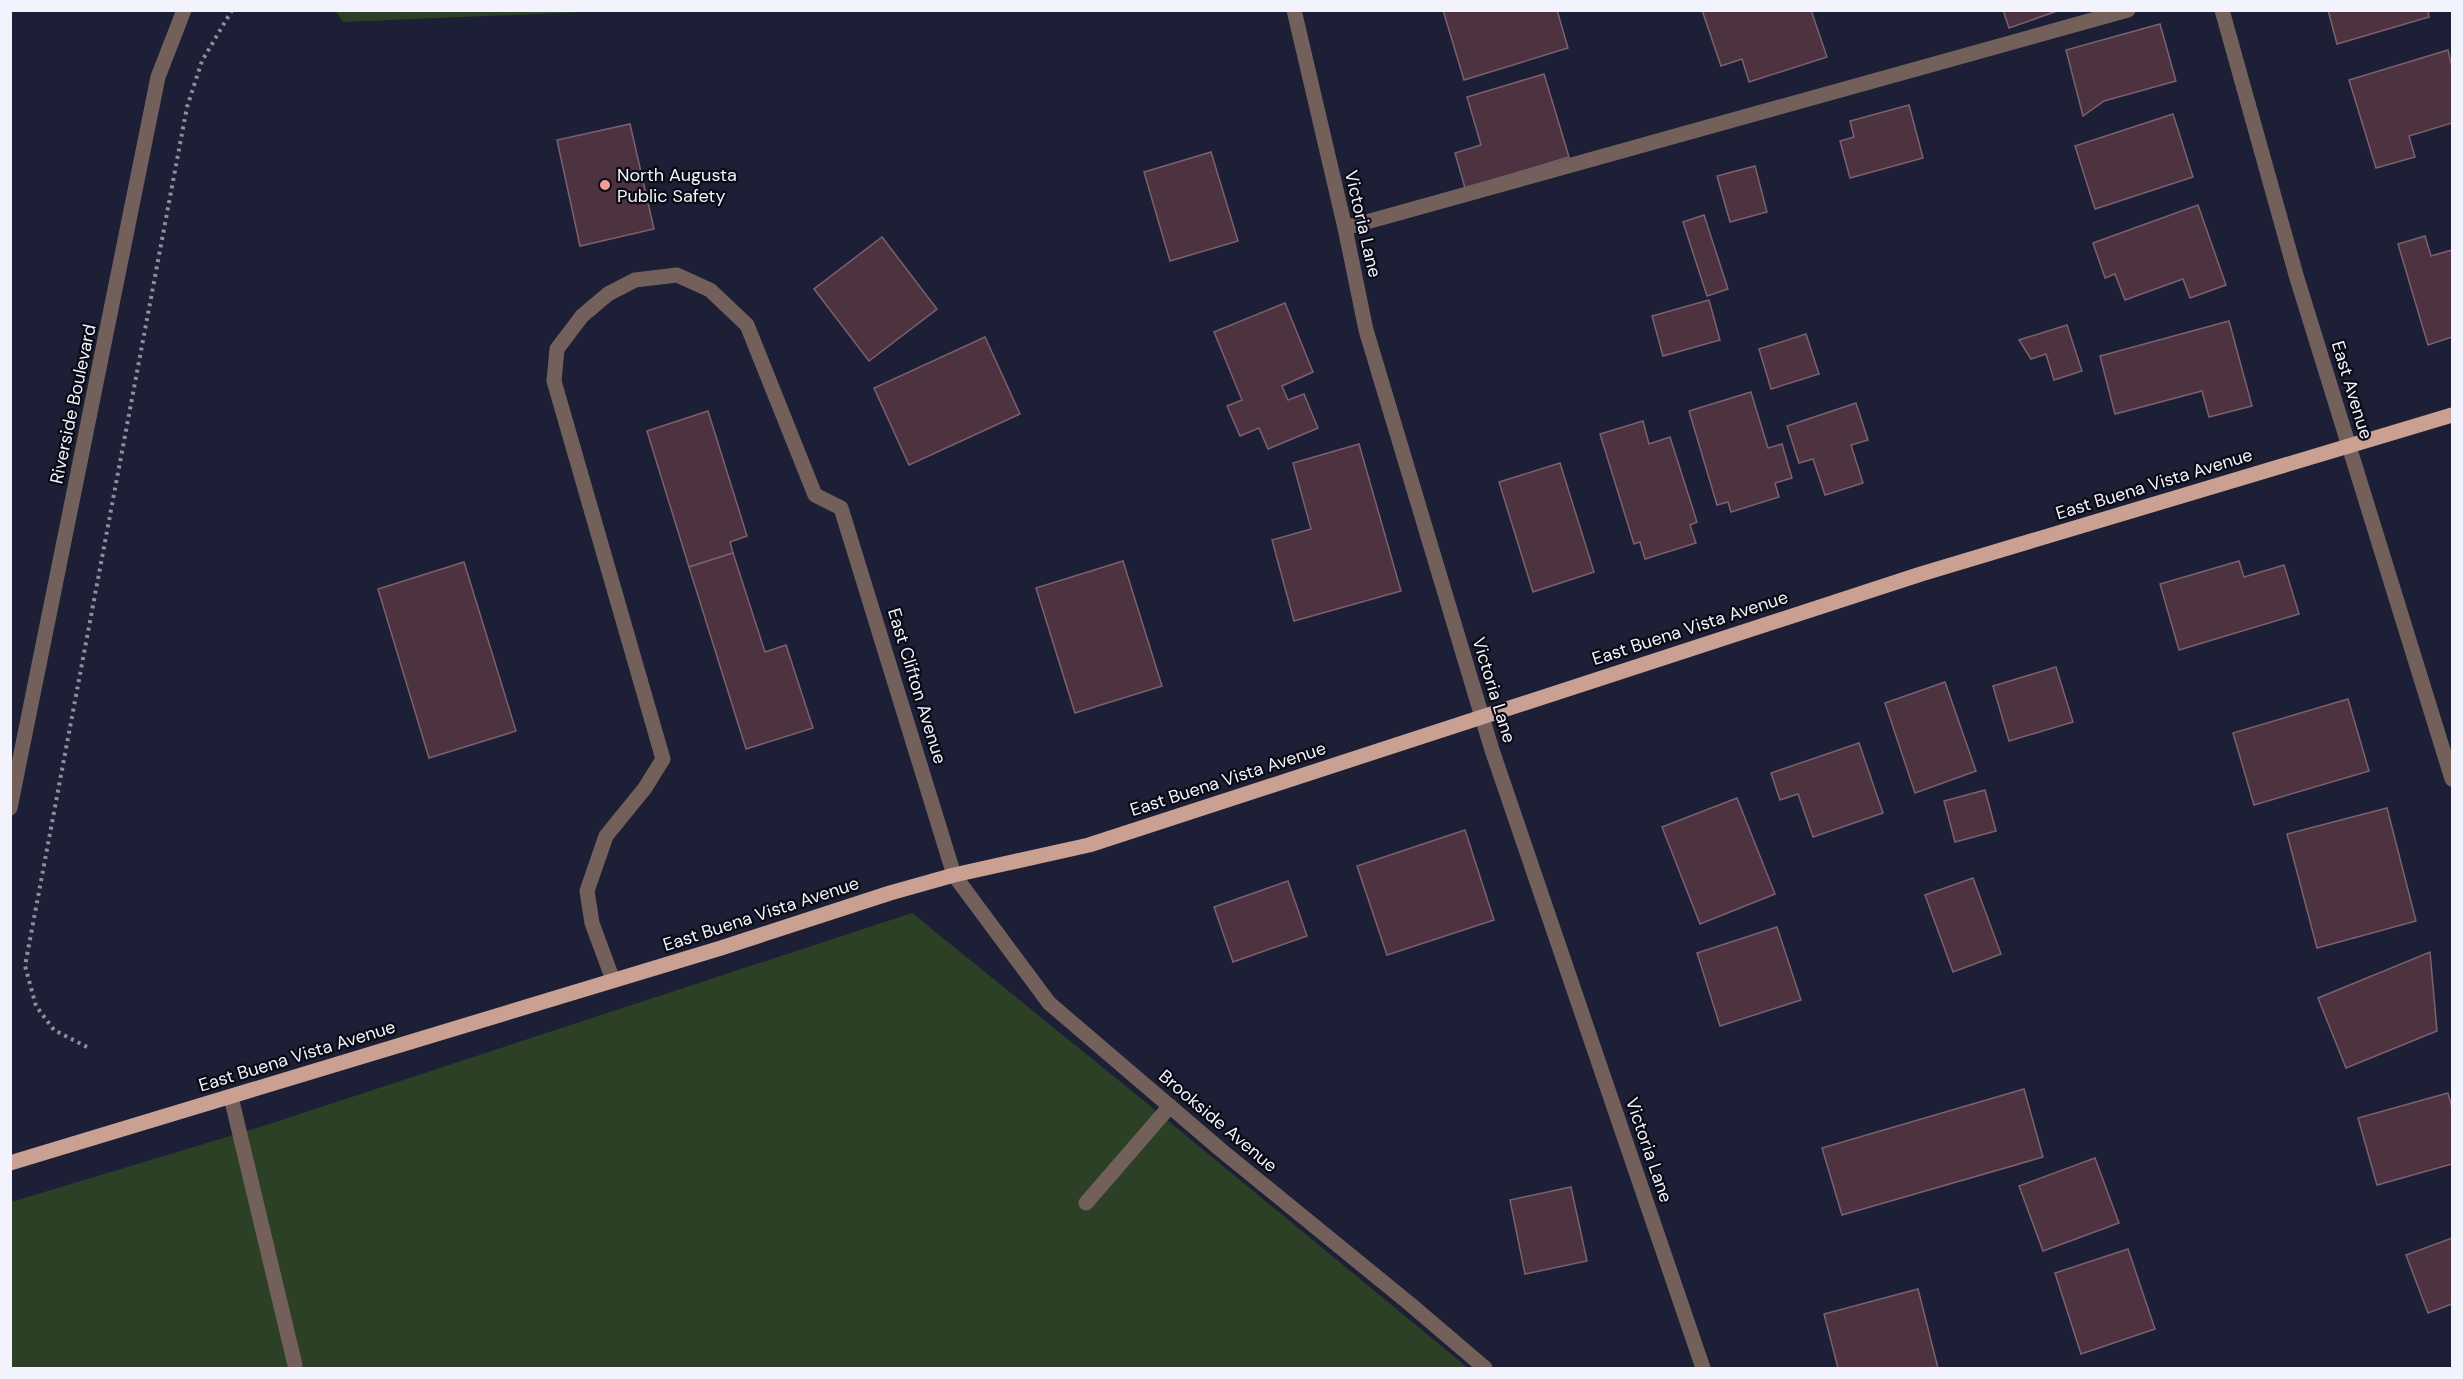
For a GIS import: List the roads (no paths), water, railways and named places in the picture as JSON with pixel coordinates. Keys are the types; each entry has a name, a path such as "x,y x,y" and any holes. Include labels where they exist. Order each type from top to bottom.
{"main road":[{"name":"East Buena Vista Avenue","path":"10,1163 613,981 890,893 954,875 1089,845 1920,574 2452,415"}],"street":[{"name":"Riverside Boulevard","path":"10,808 158,77 184,10"},
{"name":"Victoria Lane","path":"1294,10 1345,228 1366,330 1481,717 1703,1368"},
{"path":"1345,228 2127,10"},
{"name":"East Avenue","path":"2222,10 2296,274 2452,779"},
{"name":"East Clifton Avenue","path":"613,981 592,923 586,891 606,836 645,788 663,759 554,381 557,349 582,316 608,294 635,280 676,275 710,290 747,325 815,495 842,508 954,875"},
{"name":"Brookside Avenue","path":"954,875 1049,1003 1485,1368"},
{"path":"231,1097 295,1365"},
{"path":"1086,1203 1170,1106"}],"place":[{"name":"North Augusta Public Safety","path":"605,185"}]}
